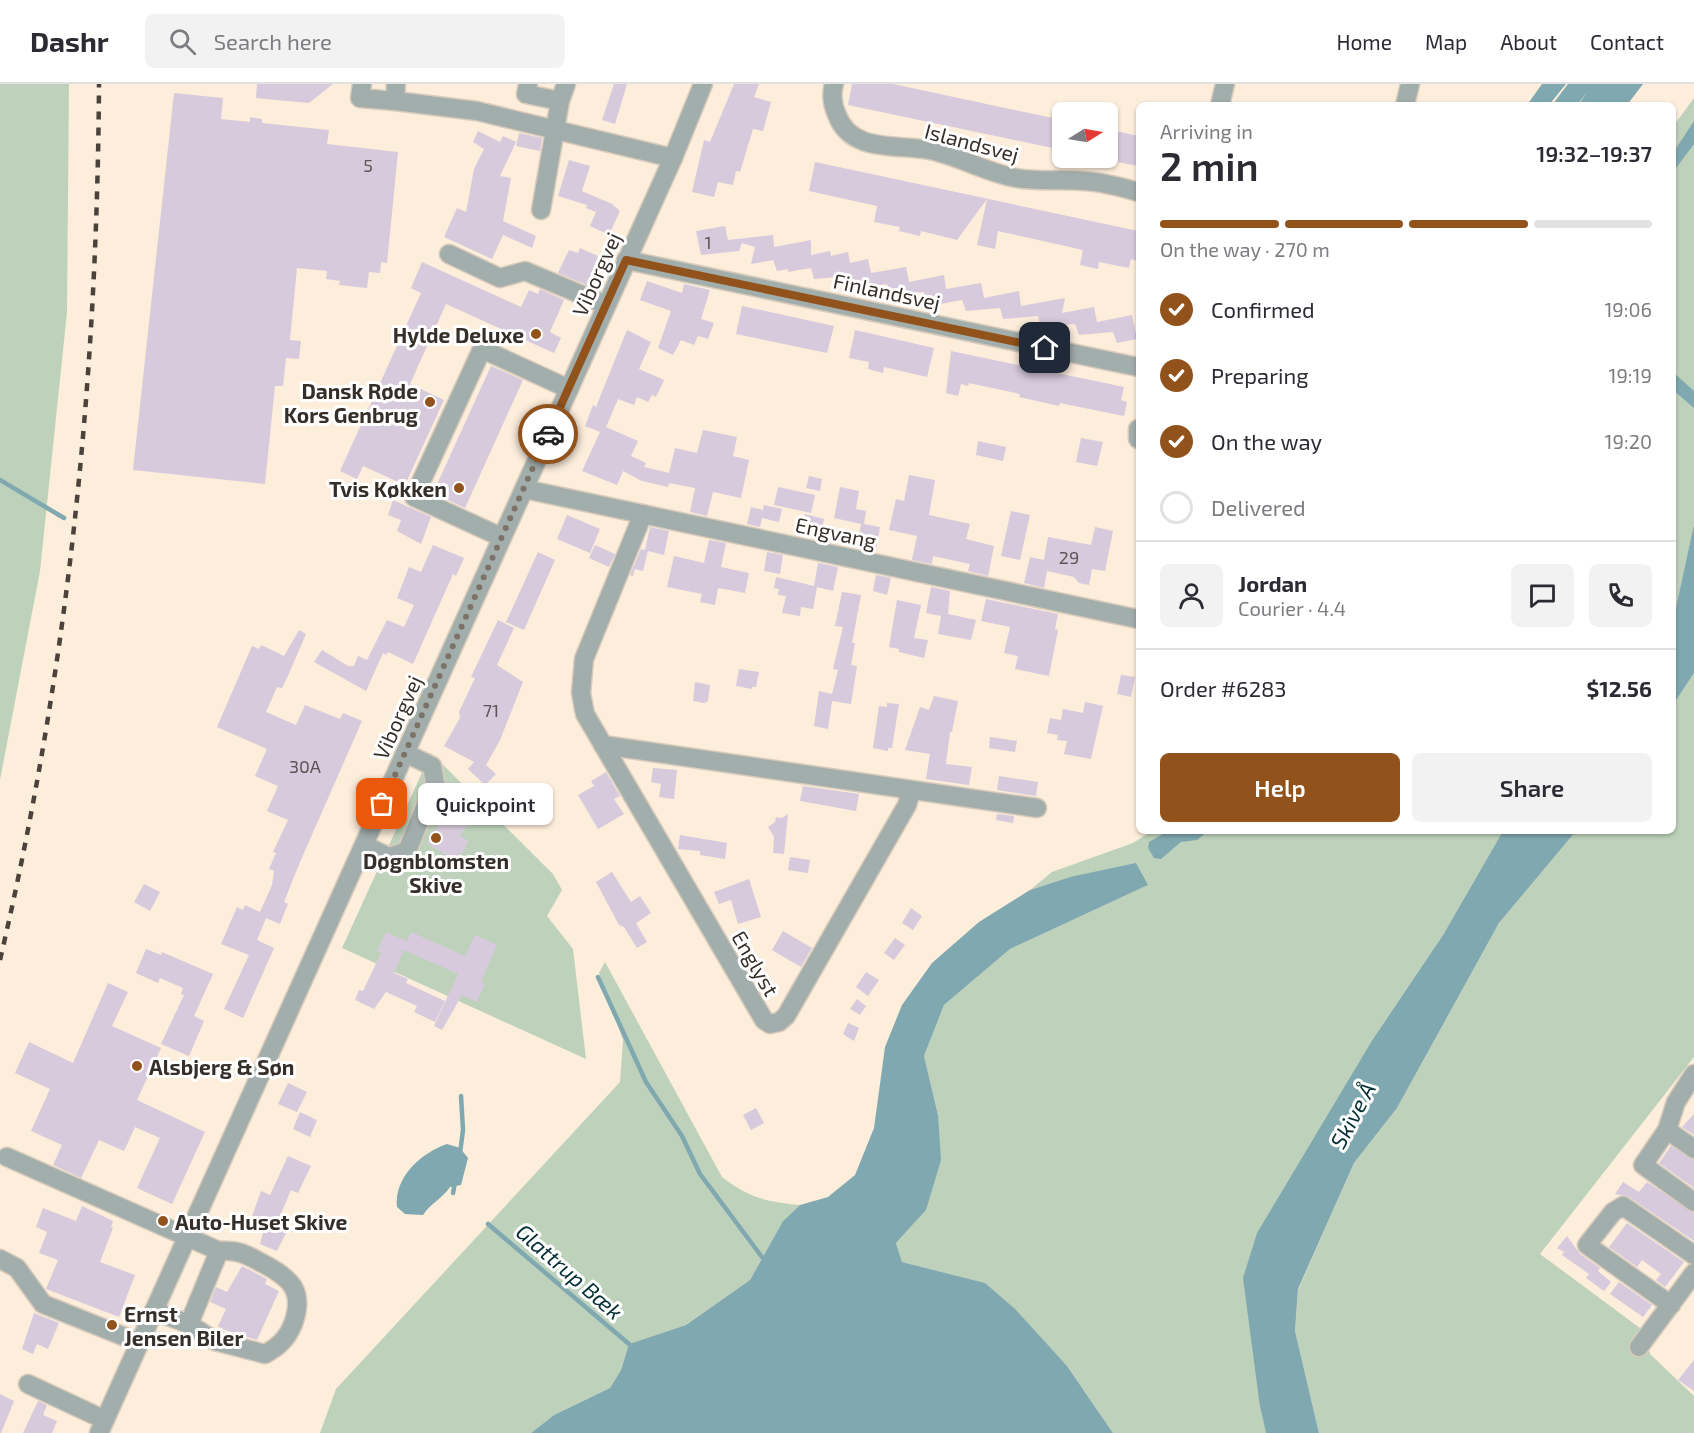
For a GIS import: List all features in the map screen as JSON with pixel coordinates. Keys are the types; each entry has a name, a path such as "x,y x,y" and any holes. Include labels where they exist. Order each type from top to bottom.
{"street":[{"path":"362,84 360,98 395,93 673,158"},
{"path":"528,84 526,94 563,92 541,210"},
{"name":"Viborgvej","path":"102,1427 673,158 703,84"},
{"name":"Islandsvej","path":"834,84 834,109 839,122 852,135 869,144 929,150 968,160 1013,177 1048,182 1084,181 1116,185 1136,191"},
{"path":"1221,102 1225,84"},
{"path":"1406,102 1410,84"},
{"path":"449,255 500,278 525,271 606,305"},
{"name":"Finlandsvej","path":"626,260 1136,367"},
{"path":"501,537 414,497 482,349 568,388"},
{"name":"Engvang","path":"524,489 1136,619"},
{"name":"Englyst","path":"643,514 584,659 581,693 585,714 764,1020 770,1024 779,1023 786,1016 907,805 911,791"},
{"path":"603,745 1037,808"},
{"path":"364,845 389,857 407,851 435,783 432,766 405,753"},
{"path":"1694,1074 1685,1102 1643,1166 1694,1202"},
{"path":"1667,1130 1694,1149"},
{"path":"7,1157 187,1238 219,1251 238,1250 284,1274 294,1287 298,1309 291,1329 280,1346 265,1354 215,1341 189,1324 154,1311"},
{"path":"1671,1305 1587,1245 1613,1212 1623,1206 1694,1256"},
{"path":"189,1324 219,1251"},
{"path":"0,1259 17,1268 43,1304 140,1343"},
{"path":"1639,1347 1694,1273"},
{"path":"28,1384 102,1427"}],"green space":[{"path":"0,84 69,84 67,312 40,571 0,780"},
{"path":"1694,98 1694,524 1676,607 1676,123"},
{"path":"1694,673 1694,1057 1540,1254 1644,1331 1650,1354 1694,1396 1694,1433 1319,1433 1295,1331 1298,1290 1354,1163 1397,1108 1499,923 1573,834 1676,834 1676,700"},
{"path":"431,753 553,874 562,890 547,916 573,949 586,1059 342,948"},
{"path":"1147,834 1501,834 1443,935 1373,1039 1260,1407 1266,1433 1113,1433 1067,1366 984,1283 902,1262 896,1243 926,1210 938,1115 924,1056 944,1005 1010,949 1148,885 1070,877 1030,890 1052,872 1133,843"},
{"path":"605,962 722,1177 741,1190 759,1198 800,1205 783,1221 750,1280 686,1325 629,1344 621,1370 610,1388 554,1415 531,1433 320,1433 336,1389 620,1082 623,1040 599,973"}],"water":[{"path":"1542,84 1566,84 1551,102 1529,102"},
{"path":"1568,84 1643,84 1629,102 1580,102 1588,91 1579,102 1554,102"},
{"path":"1694,121 1694,144 1676,168 1676,148"},
{"path":"1676,375 1694,391 1694,408 1676,393"},
{"path":"1694,524 1694,673 1676,700 1676,607"},
{"path":"1163,834 1204,834 1197,840 1181,842 1161,859 1154,858 1148,848 1149,842"},
{"name":"Skive Å","path":"1501,834 1573,834 1499,923 1397,1108 1354,1163 1298,1289 1295,1331 1319,1433 1266,1433 1260,1407 1243,1278 1257,1233 1373,1039 1443,935"},
{"path":"1136,863 1148,885 1010,949 944,1005 924,1056 938,1115 941,1160 926,1210 896,1243 902,1262 985,1283 1015,1309 1067,1366 1113,1433 531,1433 554,1415 610,1388 621,1370 629,1344 686,1325 750,1280 783,1221 800,1205 828,1197 855,1175 874,1128 885,1047 902,1005 932,963 979,922 1030,890 1070,877"},
{"path":"447,1144 460,1148 468,1158 461,1185 450,1187 423,1215 405,1214 397,1207 397,1196 405,1176 428,1153"}],"building":[{"path":"257,84 333,84 309,103 256,98"},
{"path":"614,84 627,84 615,124 602,120"},
{"path":"734,84 759,84 754,97 771,102 763,131 753,129 740,172 736,171 733,185 718,182 714,197 692,192 704,140 710,142"},
{"path":"852,84 893,84 1052,118 1052,148 848,105"},
{"path":"174,93 223,98 221,119 250,122 250,117 262,119 262,123 329,130 327,144 398,152 387,263 381,262 380,273 369,272 367,288 339,285 340,281 326,279 327,271 297,268 290,340 301,341 299,359 286,358 283,386 275,386 265,484 133,470"},
{"path":"478,131 500,142 503,136 516,142 500,176 511,178 503,221 536,236 532,248 503,235 492,259 444,237 457,208 466,212 474,169 484,149 473,142"},
{"path":"1118,131 1136,136 1136,166 1118,162"},
{"path":"519,133 542,138 540,151 516,146"},
{"path":"569,160 590,166 582,191 612,204 620,211 609,235 590,226 596,212 586,208 587,205 558,196"},
{"path":"815,162 1136,231 1136,260 1131,259 1129,268 1099,262 1098,269 1080,265 1083,250 998,231 995,249 977,245 987,199 957,240 921,231 920,236 899,231 900,227 874,222 877,206 809,191"},
{"path":"725,226 728,240 773,235 774,247 811,240 811,255 830,251 831,256 848,252 850,263 868,259 871,273 906,267 909,282 944,275 946,289 981,283 984,298 1019,291 1021,306 1065,298 1062,313 1094,307 1097,322 1132,315 1136,339 1117,343 1113,332 1079,335 1075,324 1041,327 1038,316 1003,319 1000,308 966,311 962,300 920,308 924,292 890,295 887,284 864,288 863,285 853,287 849,276 814,279 811,268 788,272 788,269 777,271 773,260 751,264 755,247 742,243 739,251 701,255 696,231"},
{"path":"580,248 598,256 587,285 558,273 569,250 578,253"},
{"path":"422,262 521,307 529,290 538,294 540,289 564,300 550,332 561,338 554,353 446,304 410,384 444,400 405,485 363,466 357,479 340,471 421,293 411,288"},
{"path":"647,281 682,293 684,284 710,290 701,319 714,323 708,339 698,336 694,345 681,340 673,355 658,348 671,311 640,300"},
{"path":"742,306 834,326 827,353 736,334"},
{"path":"627,330 651,342 639,369 664,380 656,397 652,395 648,402 637,397 634,405 618,399 606,427 638,441 631,456 646,463 644,467 669,473 675,448 697,453 703,430 737,437 733,456 749,460 741,498 713,492 707,516 690,512 695,488 669,483 668,487 642,481 623,471 617,485 582,471 600,432 585,426 593,405 596,407"},
{"path":"855,330 934,348 927,377 884,367 883,373 868,369 869,362 849,358"},
{"path":"951,351 1124,387 1121,400 1127,402 1124,416 1060,403 1059,406 1019,397 1020,394 969,383 968,386 961,384 958,396 946,393"},
{"path":"491,366 523,380 465,508 433,493"},
{"path":"1081,438 1103,442 1097,466 1076,462"},
{"path":"978,441 1006,447 1003,461 976,455"},
{"path":"909,475 935,480 929,515 970,524 966,539 994,546 988,576 968,571 970,564 933,556 932,564 912,560 917,536 889,530 896,499 904,501"},
{"path":"809,476 822,479 820,491 806,488"},
{"path":"778,487 815,495 811,513 774,505"},
{"path":"840,487 859,491 856,509 866,511 864,524 880,527 876,551 857,547 861,524 834,518"},
{"path":"393,500 431,517 421,544 397,531 401,520 388,515"},
{"path":"764,505 782,509 779,522 762,518 760,527 747,524 751,507 763,510"},
{"path":"1011,511 1030,515 1020,560 1001,556"},
{"path":"805,514 824,519 820,539 801,535"},
{"path":"567,515 600,529 590,553 557,539"},
{"path":"650,527 669,531 664,555 648,551 643,571 635,569 633,576 630,575 641,549 645,550"},
{"path":"1095,527 1113,531 1105,571 1092,569 1089,585 1079,583 1074,577 1047,571 1044,588 1024,583 1030,557 1044,560 1048,537 1091,545"},
{"path":"709,540 726,543 721,567 749,573 745,593 718,588 715,605 700,602 702,594 667,587 674,556 704,563"},
{"path":"433,545 464,558 456,576 453,574 413,664 388,652 386,655 383,653 366,691 314,662 322,650 348,666 354,666 358,656 367,660 387,620 404,627 414,605 397,598 409,567 421,572"},
{"path":"595,545 615,554 609,567 589,558"},
{"path":"538,552 555,560 524,630 506,622"},
{"path":"767,552 783,555 780,574 764,571"},
{"path":"818,563 838,567 833,591 817,587 813,609 801,607 800,616 782,613 786,596 778,595 779,589 774,588 776,577 814,586"},
{"path":"876,575 891,578 887,595 873,591"},
{"path":"931,587 950,591 948,614 976,620 971,640 938,634 941,616 926,613"},
{"path":"842,592 861,595 852,643 855,643 851,665 857,666 851,704 832,701 828,729 814,726 819,691 832,694 838,670 833,669 843,627 835,626"},
{"path":"986,599 1058,614 1055,629 1058,630 1049,676 1015,669 1018,656 1004,653 1010,627 981,621"},
{"path":"897,600 921,605 914,638 928,640 924,658 889,647"},
{"path":"498,620 514,628 497,665 523,682 500,740 486,765 496,774 485,785 468,769 474,762 444,746 460,718 459,712 475,678 471,677"},
{"path":"299,630 306,634 282,688 277,687 266,712 296,725 305,705 340,719 343,713 362,721 300,862 284,902 288,904 280,924 266,918 257,940 274,948 243,1018 224,1009 249,955 221,944 237,907 243,910 245,905 260,912 272,885 274,871 269,869 276,853 273,852 288,820 267,811 278,786 255,776 267,749 217,727 252,646 259,649 261,645 284,656"},
{"path":"739,669 759,672 756,687 752,689 736,686"},
{"path":"1121,675 1135,677 1131,697 1117,694"},
{"path":"695,682 710,685 708,701 704,703 693,701"},
{"path":"934,696 958,701 952,732 950,732 946,764 972,767 969,785 926,779 930,754 905,750 920,707 929,710"},
{"path":"1085,702 1103,706 1091,759 1064,754 1067,741 1057,740 1058,735 1047,733 1050,718 1061,720 1063,709 1083,713"},
{"path":"887,703 899,704 892,748 888,748 888,751 873,748 879,706 887,707"},
{"path":"990,737 1017,741 1015,752 989,748"},
{"path":"653,768 677,770 674,799 659,797 661,784 651,782"},
{"path":"606,772 620,796 614,799 624,814 598,829 578,795 594,786 591,781"},
{"path":"999,776 1038,782 1036,796 997,790"},
{"path":"803,786 859,794 856,811 800,801"},
{"path":"458,792 475,803 471,809 476,811 460,836 469,841 456,862 427,843"},
{"path":"788,814 784,854 773,853 774,837 768,827 775,822 776,817 782,818"},
{"path":"997,814 1014,816 1013,823 996,820"},
{"path":"680,835 727,843 725,859 700,855 700,851 678,849"},
{"path":"790,857 810,860 808,873 788,870"},
{"path":"612,872 631,902 640,896 651,913 636,923 647,942 637,948 624,927 619,925 596,882"},
{"path":"749,879 761,917 738,924 731,900 719,904 714,892"},
{"path":"144,884 160,892 150,911 134,902"},
{"path":"911,908 922,916 913,930 902,923"},
{"path":"783,931 812,948 801,967 772,950"},
{"path":"386,932 407,941 411,932 465,956 475,935 497,945 481,982 485,984 477,1002 462,995 442,1030 434,1026 458,974 404,950 394,973 408,979 406,983 445,1001 435,1022 414,1012 417,1006 386,992 374,1009 355,1000 359,990 363,991 381,953 377,951"},
{"path":"895,938 905,945 894,960 884,953"},
{"path":"146,949 161,955 162,952 213,974 194,1016 204,1021 189,1056 161,1044 184,995 181,994 183,988 160,978 158,983 136,973"},
{"path":"866,972 879,980 868,996 856,987"},
{"path":"108,983 128,992 112,1026 161,1048 137,1100 205,1132 172,1204 137,1188 160,1138 135,1127 124,1151 99,1140 81,1178 53,1165 62,1145 31,1131 50,1089 15,1073 29,1042 73,1063"},
{"path":"857,999 866,1006 860,1015 850,1009"},
{"path":"848,1023 859,1028 854,1041 843,1034"},
{"path":"288,1083 307,1092 297,1112 278,1104"},
{"path":"756,1108 764,1123 751,1130 743,1115"},
{"path":"300,1112 317,1120 310,1137 293,1129"},
{"path":"1694,1114 1694,1135 1682,1127"},
{"path":"1671,1146 1694,1160 1694,1188 1659,1163"},
{"path":"288,1156 311,1166 298,1193 291,1190 279,1218 287,1222 283,1232 286,1233 277,1251 260,1244 265,1225 251,1219 261,1191 270,1195"},
{"path":"1623,1182 1639,1192 1647,1182 1694,1213 1694,1241 1629,1197 1615,1194"},
{"path":"82,1206 113,1221 111,1227 113,1228 100,1262 135,1275 119,1317 46,1289 58,1260 39,1253 47,1232 36,1227 43,1208 76,1221"},
{"path":"1627,1223 1684,1262 1665,1287 1656,1280 1661,1274 1642,1260 1637,1267 1609,1247"},
{"path":"1567,1236 1580,1254 1600,1268 1598,1271 1611,1282 1604,1291 1586,1278 1589,1274 1562,1255 1564,1252 1557,1248"},
{"path":"242,1266 267,1279 265,1284 279,1291 257,1340 218,1326 226,1309 210,1302 216,1287 227,1292"},
{"path":"1619,1282 1652,1305 1643,1317 1610,1294"},
{"path":"34,1313 59,1323 48,1349 37,1344 33,1354 22,1349"},
{"path":"1694,1360 1694,1391 1678,1380"},
{"path":"0,1394 14,1401 1,1433 0,1433"},
{"path":"38,1401 47,1405 43,1415 57,1421 52,1433 23,1433"}],"waterway":[{"name":"Glattrup Bæk","path":"0,480 64,518"},
{"path":"598,977 646,1082 682,1136 700,1174 762,1257"},
{"name":"Glattrup Bæk","path":"460,1153 463,1130 461,1096"},
{"name":"Glattrup Bæk","path":"453,1193 455,1182"},
{"name":"Glattrup Bæk","path":"488,1224 629,1344"}],"railway":[{"path":"0,960 24,851 44,742 61,634 74,525 85,416 92,306 99,84"}],"way so far":[{"path":"382,804 548,434"}],"place":[{"name":"Hylde Deluxe","path":"536,334"},
{"name":"Dansk Røde Kors Genbrug","path":"430,402"},
{"name":"Tvis Køkken","path":"459,488"},
{"name":"Quickpoint","path":"382,804"},
{"name":"Døgnblomsten Skive","path":"436,838"},
{"name":"Alsbjerg & Søn","path":"137,1066"},
{"name":"Auto-Huset Skive","path":"163,1221"},
{"name":"Ernst Jensen Biler","path":"112,1325"}],"route":[{"path":"548,434 626,260 1045,348"}]}
